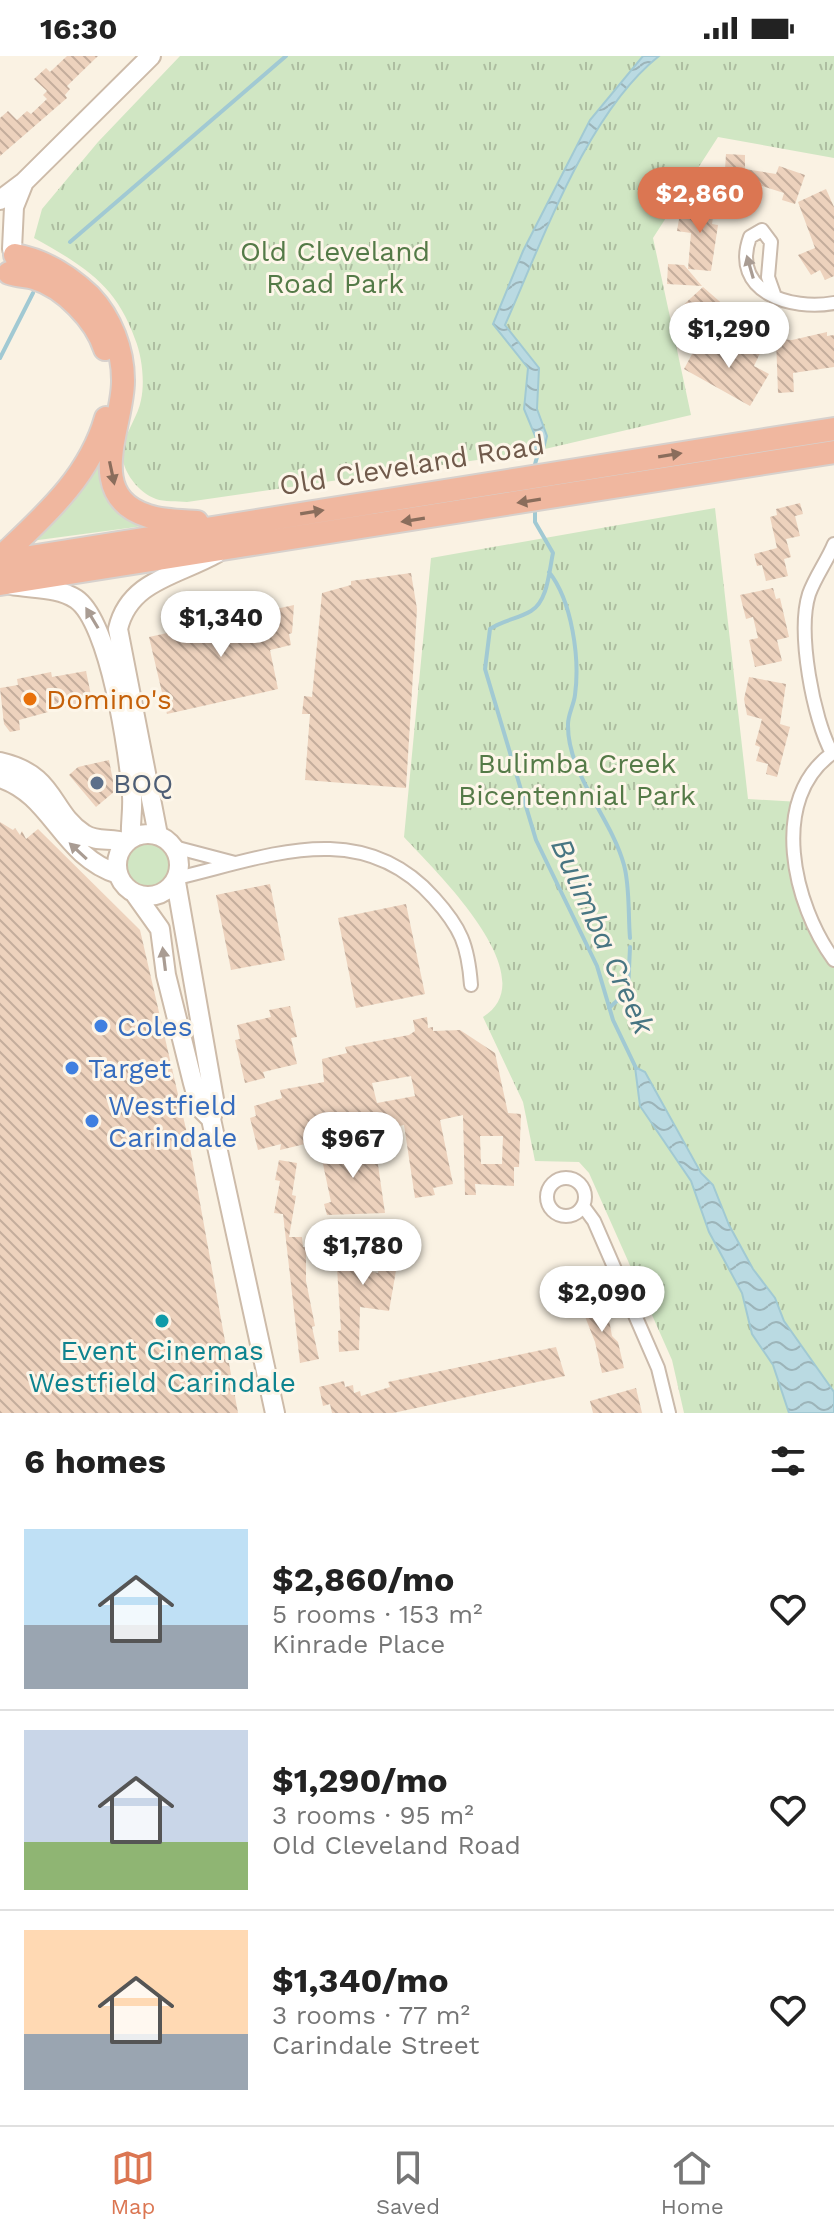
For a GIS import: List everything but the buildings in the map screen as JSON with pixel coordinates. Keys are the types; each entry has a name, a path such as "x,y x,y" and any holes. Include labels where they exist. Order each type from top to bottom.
{"highway":[{"path":"7,260 47,266 73,282 100,307 112,329 123,364 123,391 109,462 113,481 123,499 139,513 156,519 235,525"},
{"path":"1,572 71,487 103,429 111,387 104,343 86,316 42,281 7,260"},
{"name":"Old Cleveland Road","path":"1,572 235,525 834,429"},
{"name":"Old Cleveland Road","path":"1,572 224,549 834,452"}],"street":[{"path":"0,200 24,182 151,56"},
{"path":"7,260 14,207 24,182"},
{"path":"774,294 768,277 771,242 762,230 750,237 748,267 760,288 796,306 834,303"},
{"path":"834,544 810,592 804,615 813,688 825,741 833,753 809,778 800,802 794,852 803,908 817,937 834,960"},
{"path":"158,835 119,648 120,619 139,591 224,549"},
{"path":"1,572 68,594 85,606 96,621 105,648 127,751 132,796 128,841 118,857 118,874"},
{"path":"0,762 18,767 39,781 82,833 96,839 128,841 139,835 158,835 174,847 235,863"},
{"path":"0,778 35,798 69,843 89,861 118,874 160,929 166,975 193,1083 200,1108 211,1119"},
{"path":"174,847 180,862 176,880 215,1105 211,1119 275,1413"},
{"path":"135,894 159,894 176,880 235,863 330,847 360,851 394,865 426,888 455,921 469,951 471,985"},
{"path":"583,1206 594,1221 658,1368 669,1413"}],"green space":[{"name":"Old Cleveland Road Park","path":"180,56 834,56 834,158 718,137 653,238 691,415 532,452 187,502 163,501 142,491 123,462 123,446 140,406 143,385 139,353 127,320 118,304 95,278 34,238 42,209 98,142"},
{"path":"96,453 105,456 151,525 31,541"},
{"name":"Bulimba Creek Bicentennial Park","path":"715,508 748,799 800,802 796,879 834,960 834,1413 684,1413 672,1360 589,1173 579,1162 535,1161 523,1102 483,1017 499,999 502,977 494,951 459,898 404,837 431,558"},
{"path":"148,844 164,851 171,867 164,883 148,890 132,883 125,867 132,851"}],"water":[{"path":"643,56 659,56 633,81 588,144 551,218 505,325 539,368 537,409 547,436 544,449 532,452 536,438 524,409 528,368 493,324 523,251 590,120"},
{"name":"Bulimba Creek","path":"635,1067 645,1072 701,1173 713,1185 729,1225 753,1269 775,1298 784,1321 834,1392 834,1413 789,1413 773,1365 752,1334 742,1293 709,1232 691,1181 640,1106"}],"waterway":[{"path":"70,242 286,56"},
{"path":"0,358 33,293"},
{"name":"Bulimba Creek","path":"534,468 540,446"},
{"name":"Bulimba Creek","path":"535,508 535,522 553,553 547,585 541,600 531,611 490,629 485,669 536,840 597,966 613,1020 636,1068"},
{"path":"549,572 569,614 575,647 576,680 568,721 570,742 574,760 610,830 624,865 630,938"},
{"path":"609,1008 628,991 630,947"}],"place":[{"name":"Domino's","path":"30,699"},
{"name":"BOQ","path":"97,783"},
{"name":"Coles","path":"101,1026"},
{"name":"Target","path":"72,1068"},
{"name":"Westfield Carindale","path":"92,1121"},
{"name":"Event Cinemas Westfield Carindale","path":"162,1321"}]}
